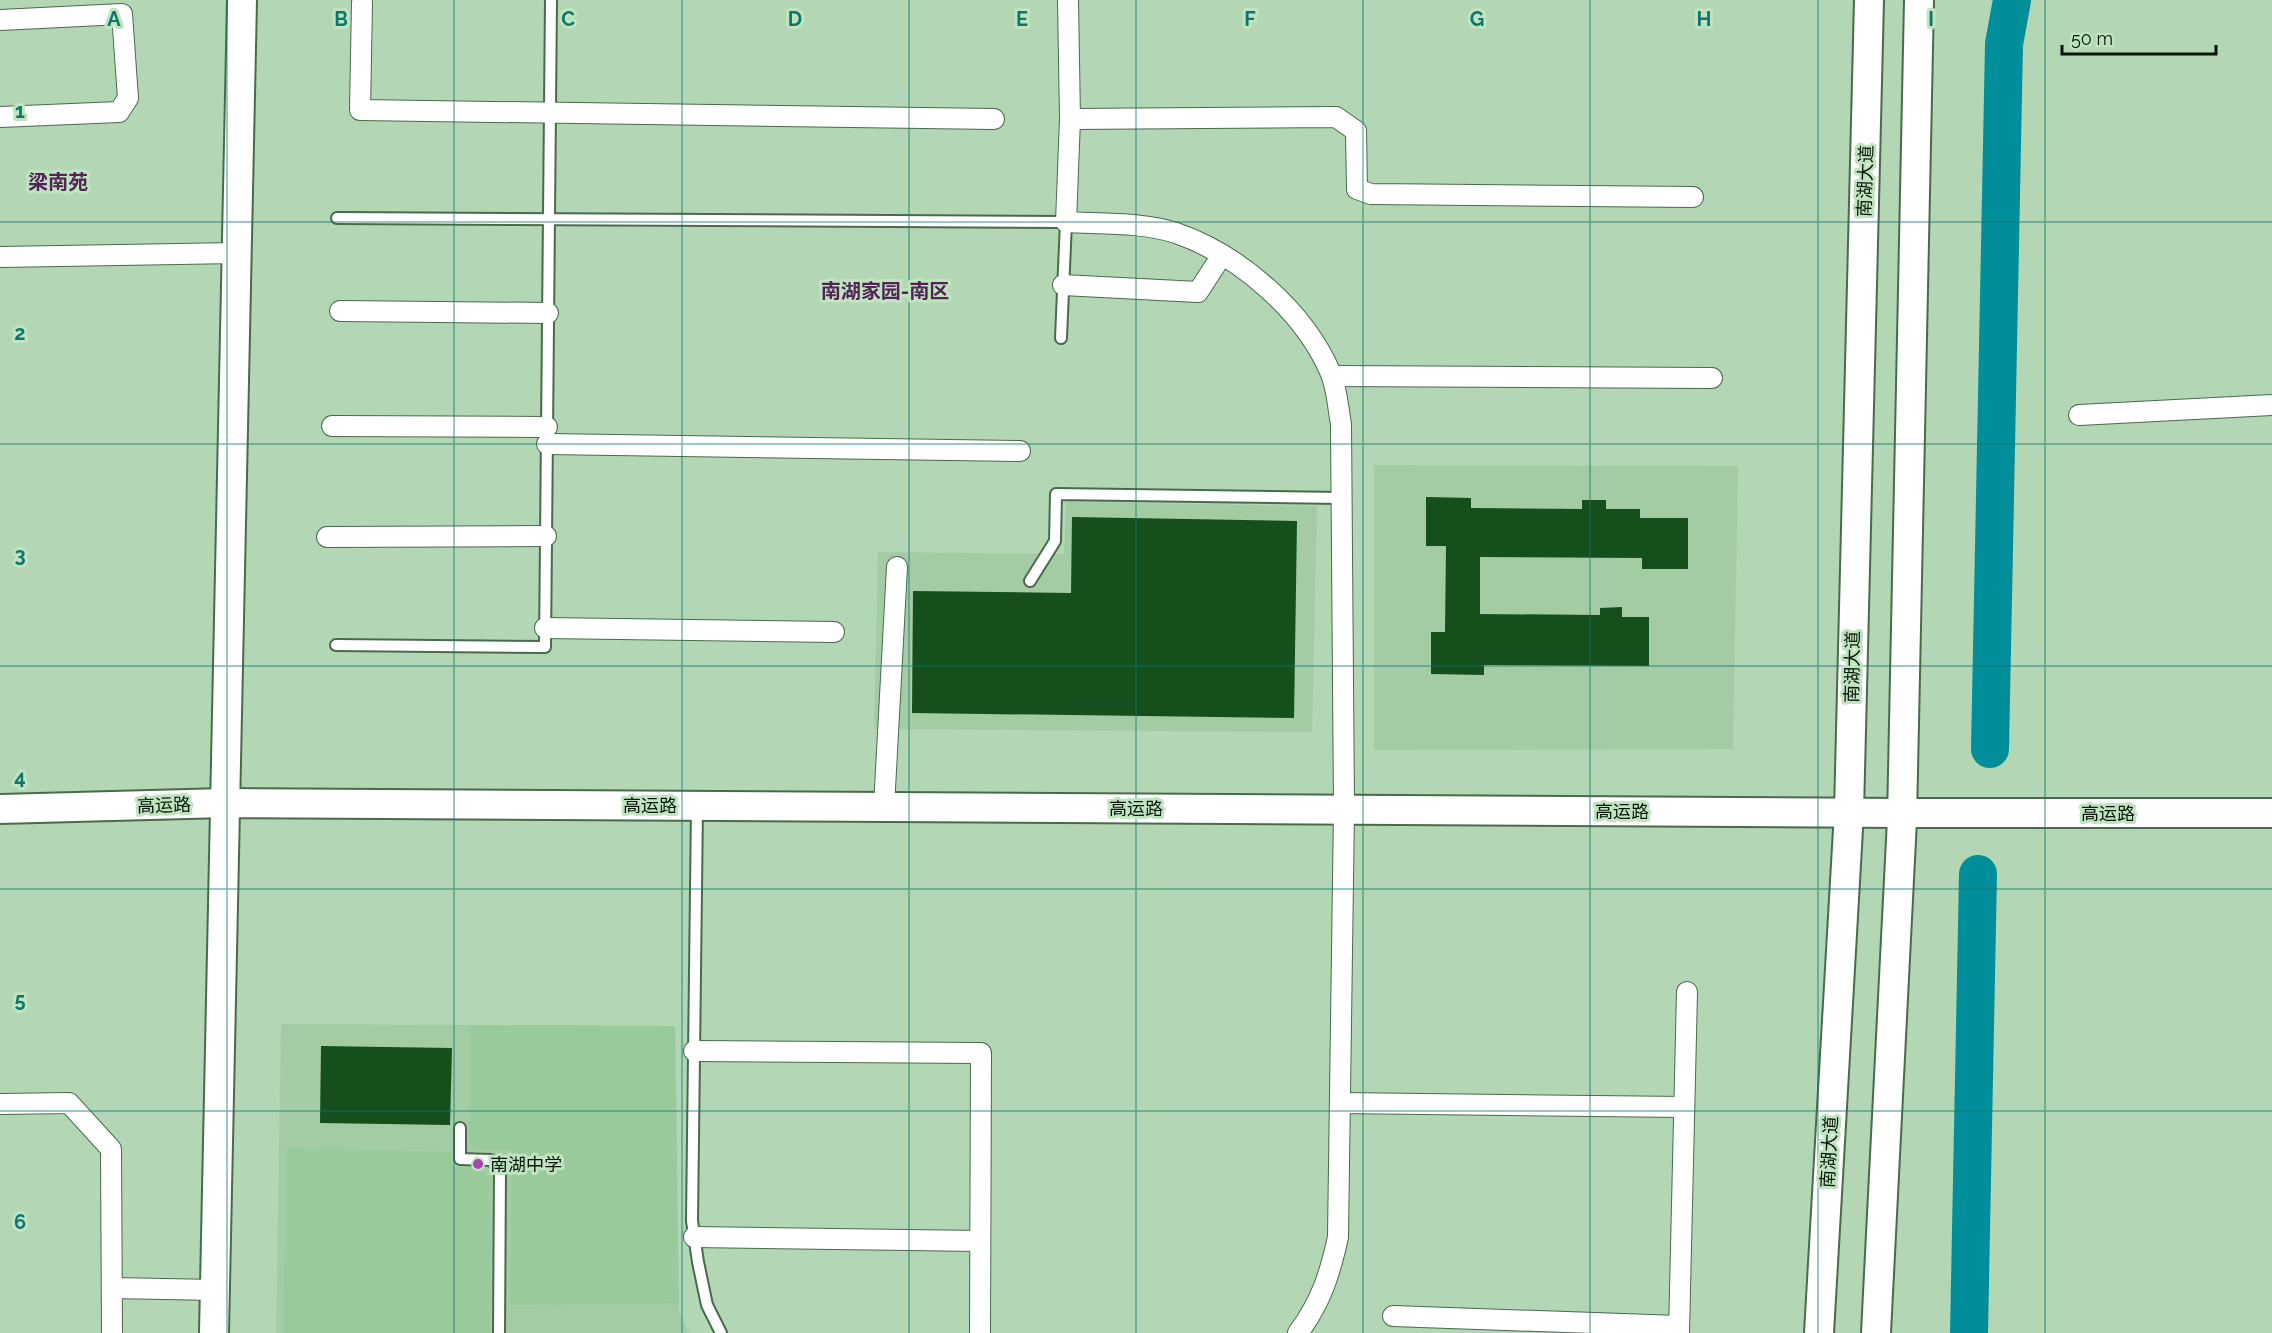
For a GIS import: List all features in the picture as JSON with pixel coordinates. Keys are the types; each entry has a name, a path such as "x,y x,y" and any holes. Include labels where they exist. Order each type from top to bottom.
{"main road":[{"path":"214,1333 210,1290 230,253 229,0"},
{"path":"230,253 242,0"},
{"name":"南湖大道","path":"1819,1333 1848,816 1869,0"},
{"path":"1876,1333 1902,816 1919,0"},
{"name":"高运路","path":"697,809 884,807 1848,816 2272,813"},
{"name":"高运路","path":"0,818 218,808"},
{"name":"高运路","path":"0,809 1344,812"},
{"name":"高运路","path":"1902,816 2272,819"},
{"path":"204,1333 210,1290"}],"street":[{"path":"1068,0 1070,119 1066,222 1131,225 1175,233 1222,255 1270,289 1308,332 1332,376 1341,424 1344,812 1338,1237 1330,1274 1313,1312 1298,1333"},
{"path":"362,3 360,110 994,119"},
{"path":"0,20 122,14 128,98 119,112 0,117"},
{"path":"1070,119 1336,117 1356,131 1357,189 1371,194 1693,197"},
{"path":"0,257 230,253"},
{"path":"1063,285 1198,292 1222,255"},
{"path":"340,311 548,313"},
{"path":"1332,376 1712,378"},
{"path":"2079,415 2272,405"},
{"path":"332,426 547,436 1020,451"},
{"path":"327,537 546,536"},
{"path":"884,807 897,567"},
{"path":"545,628 834,632"},
{"path":"1393,1316 1679,1330 1687,992"},
{"path":"694,1051 981,1053 980,1333"},
{"path":"0,1104 69,1103 111,1149 112,1333"},
{"path":"1340,1103 1684,1107"},
{"path":"694,1237 980,1241"},
{"path":"112,1288 210,1290"}],"lane":[{"path":"336,645 545,647 551,0"},
{"path":"337,218 1066,222 1061,338"},
{"path":"1030,581 1055,541 1056,495 1342,498"},
{"path":"697,809 693,1221 707,1305 721,1333"},
{"path":"460,1128 460,1159 491,1160 500,1170 499,1333"}],"shaded area":[{"path":"1374,465 1738,466 1733,749 1374,750"},
{"path":"1066,502 1317,506 1312,732 874,729 878,552 1064,554"},
{"name":"南湖中学","path":"281,1024 675,1026 679,1312 689,1333 276,1333"},
{"path":"469,1025 675,1026 679,1303 510,1305 512,1150 476,1150 469,1141"},
{"path":"286,1148 451,1152 452,1167 473,1168 487,1175 491,1179 490,1333 284,1333"}],"building":[{"path":"1426,497 1471,498 1471,508 1582,509 1582,500 1606,500 1606,509 1640,509 1640,518 1688,518 1688,569 1642,569 1642,558 1480,557 1480,614 1600,615 1600,608 1622,607 1622,617 1649,617 1649,666 1484,665 1484,675 1431,674 1431,632 1445,632 1446,546 1426,546"},
{"path":"1072,517 1297,521 1294,718 912,713 913,591 1071,593"},
{"path":"321,1046 452,1048 450,1125 320,1123"}],"waterway":[{"path":"1990,749 2004,44 2012,0"},
{"path":"1969,1333 1978,874"}],"place":[{"name":"南湖中学","path":"478,1164"}],"district":[{"name":"梁南苑","path":"58,182"},
{"name":"南湖家园-南区","path":"885,291"}]}
